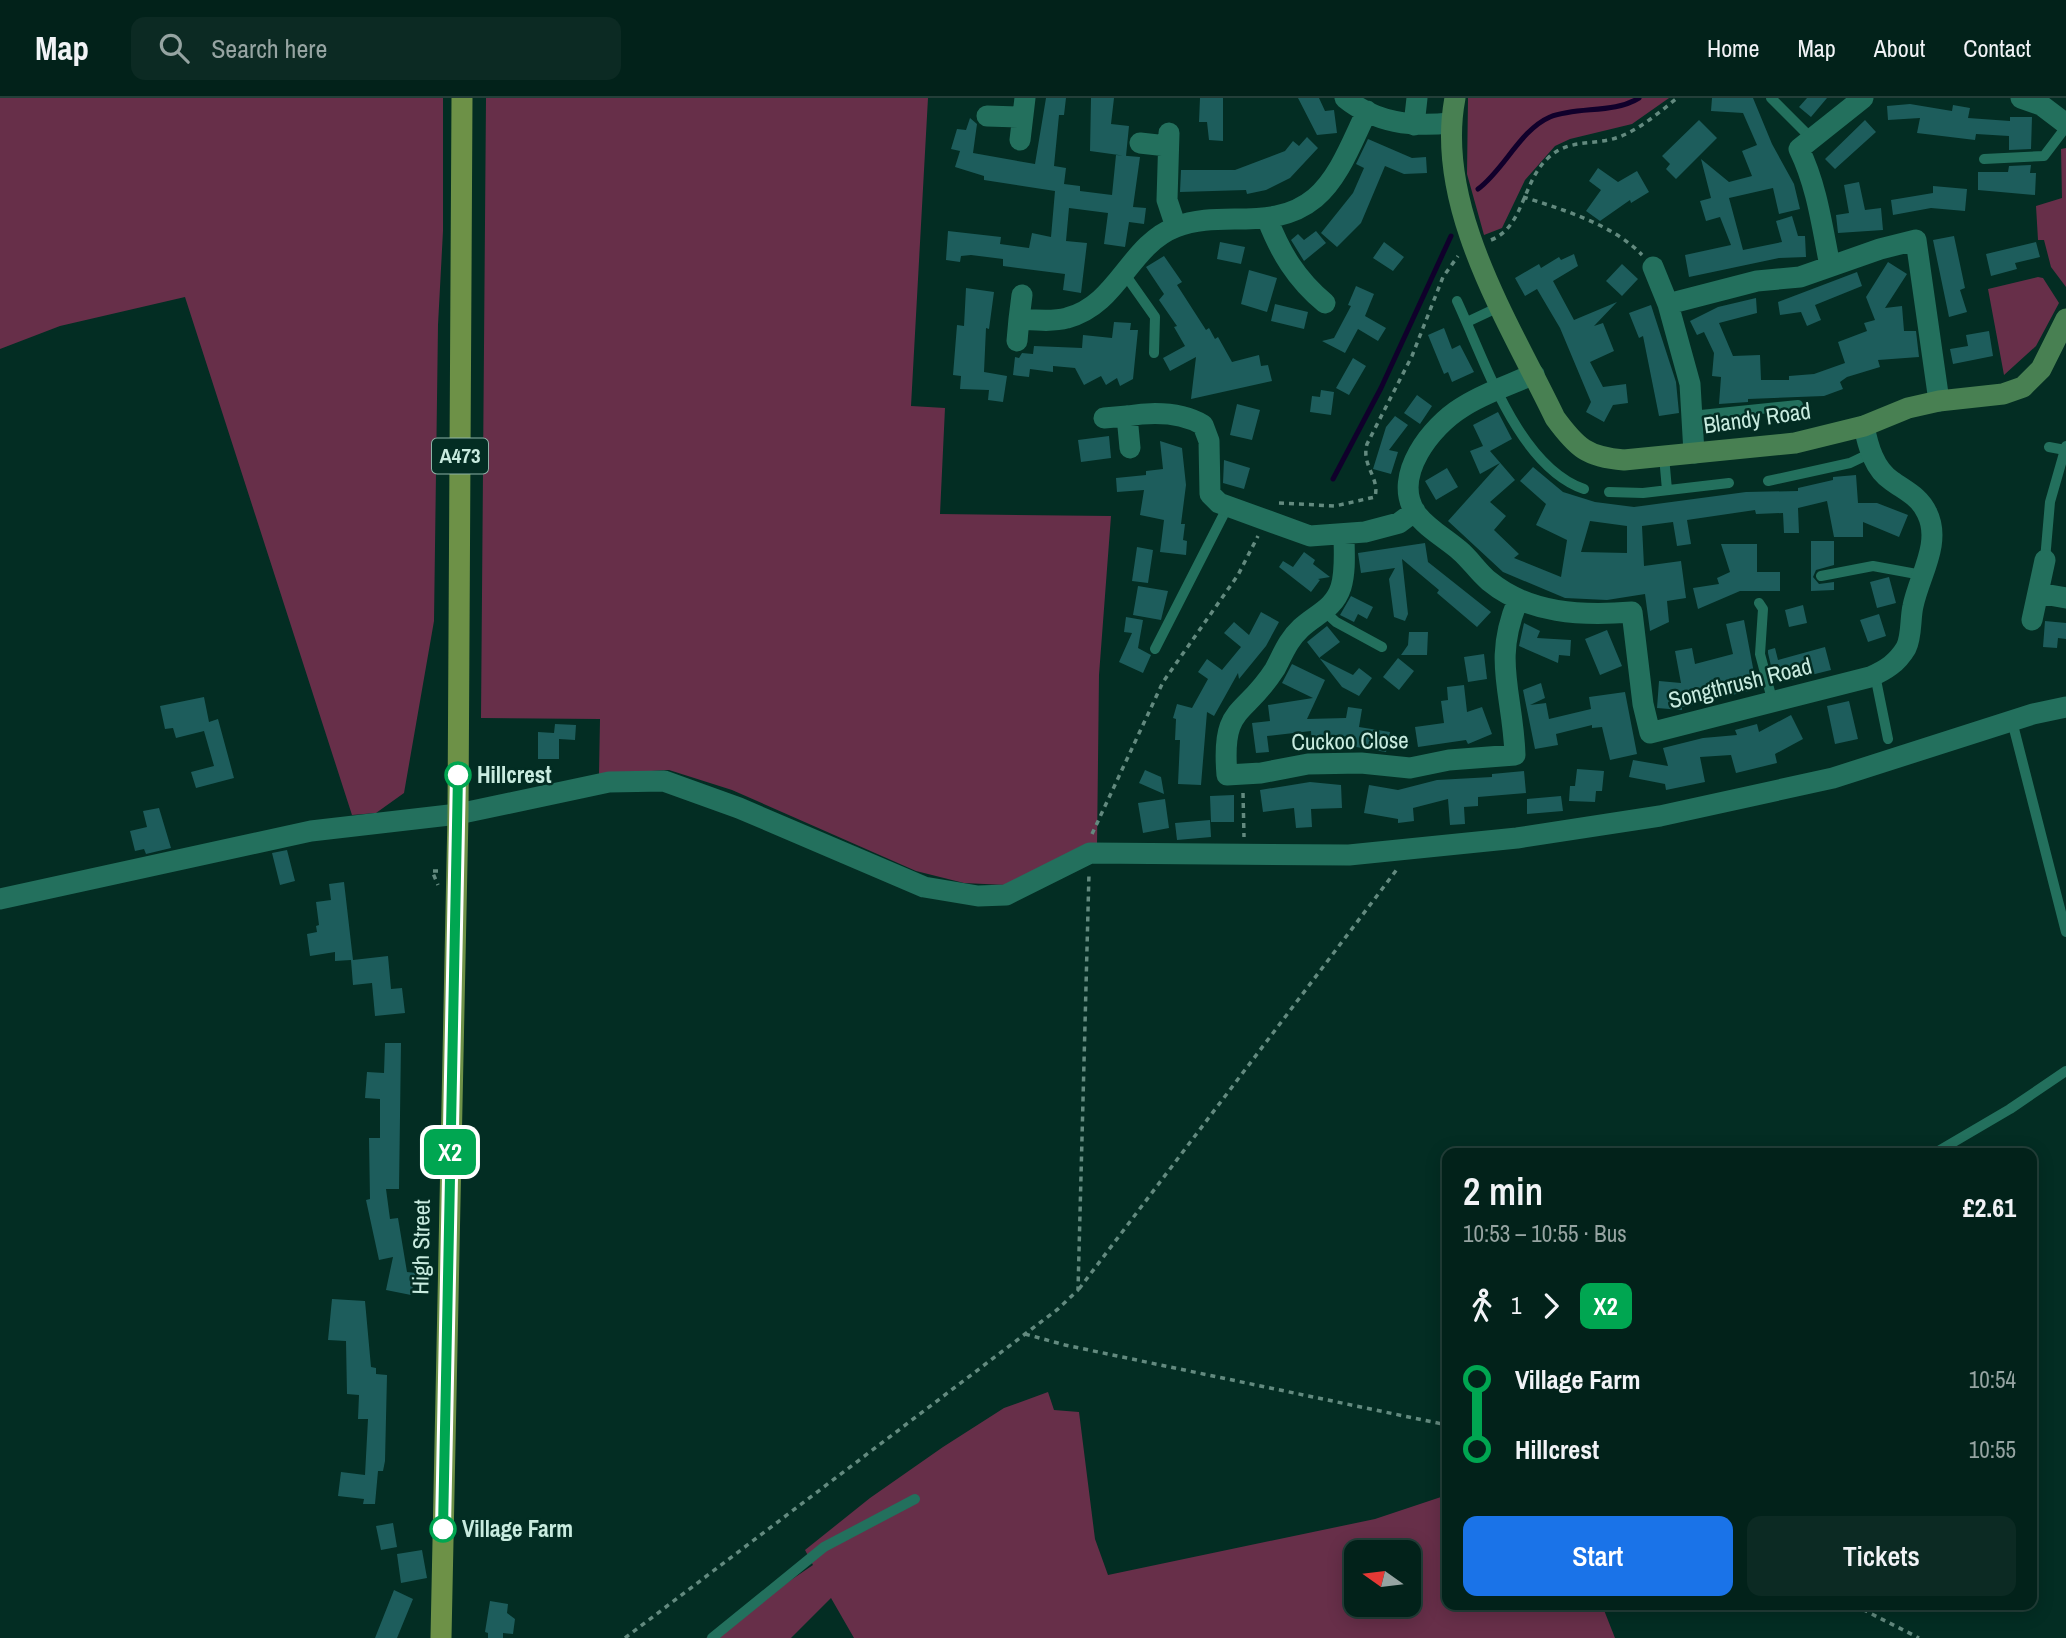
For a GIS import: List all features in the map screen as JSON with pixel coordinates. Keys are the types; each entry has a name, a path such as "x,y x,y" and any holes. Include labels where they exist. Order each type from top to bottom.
{"main road":[{"name":"A473","path":"458,814 462,98"},
{"name":"High Street","path":"441,1638 458,814"}],"street":[{"path":"1345,98 1390,122 1450,123"},
{"path":"1413,124 1417,98"},
{"name":"Blandy Road","path":"1455,98 1450,123 1458,190 1473,247 1556,418 1570,439 1585,452 1602,458 1624,460 1795,443 1864,426 1908,408 1939,401 2003,394 2022,387 2041,369 2066,320"},
{"path":"1830,266 1817,200 1799,149 1863,98"},
{"path":"2021,98 2040,105 2066,126"},
{"path":"988,116 1023,108 1020,140"},
{"path":"1021,295 1018,330 1066,319 1102,299 1145,246 1176,227 1282,216 1300,209 1317,197 1342,160 1367,111"},
{"path":"1140,143 1168,139 1167,200 1176,227"},
{"path":"1267,218 1279,248 1294,273 1325,303"},
{"path":"1668,304 1757,281 1800,277 1880,249 1916,240 1939,401"},
{"path":"1653,267 1668,304 1690,384 1694,453"},
{"path":"1104,418 1145,414 1189,416 1203,425 1209,441 1210,494 1219,503 1247,512 1264,522 1310,536 1365,532 1399,523 1415,511 1409,480 1419,452 1447,418 1462,407 1534,373"},
{"path":"1127,416 1130,448"},
{"name":"Songthrush Road","path":"1415,511 1463,553 1488,580 1518,600 1557,611 1632,612 1643,704 1650,733 1875,675 1898,660 1908,644 1913,606 1933,527 1927,512 1908,490 1890,480 1871,453 1864,426"},
{"path":"1243,774 1227,775 1225,754 1229,723 1274,670 1288,643 1301,628 1331,606 1340,588 1344,534"},
{"path":"2032,620 2045,560"},
{"path":"2038,593 2066,598"},
{"name":"Cuckoo Close","path":"1243,774 1308,764 1410,768 1449,760 1515,755 1514,717 1503,657 1507,626 1518,600"},
{"path":"0,899 312,831 458,814 609,782 664,781 739,808 924,887 978,896 1006,895 1090,853 1349,855 1517,838 1660,816 1833,778 2012,721 2066,707"}],"lane":[{"path":"1771,98 1812,139"},
{"path":"1984,159 2044,156 2066,126"},
{"path":"1124,273 1155,317 1154,353"},
{"path":"1457,301 1514,424 1537,457 1559,477 1584,489"},
{"path":"1467,322 1500,305"},
{"path":"1691,416 1798,405"},
{"path":"2045,560 2050,502 2066,448 2049,447"},
{"path":"1769,481 1850,463 1871,453"},
{"path":"1664,456 1667,490"},
{"path":"1609,492 1667,490 1729,483"},
{"path":"1154,649 1228,506"},
{"path":"1821,576 1873,566 1922,575"},
{"path":"1759,603 1763,609 1760,654 1773,703"},
{"path":"1324,611 1336,622 1382,647"},
{"path":"1875,675 1888,739"},
{"path":"2012,721 2066,932"},
{"path":"1944,1148 2010,1109 2066,1071"},
{"path":"712,1638 824,1547 915,1499"}],"path":[{"path":"1078,1290 1091,836 1163,682 1238,575 1273,503 1335,506 1375,497 1377,489 1363,458 1367,444 1404,374 1443,277 1457,257 1507,232 1529,182 1547,159 1568,145 1618,137 1649,120 1677,98"},
{"path":"1523,197 1578,217 1628,242 1653,267"},
{"path":"1243,774 1244,853"},
{"path":"625,1638 1025,1334 1078,1290 1412,850"},
{"path":"1025,1334 1065,1345 1442,1424"},
{"path":"1864,1610 1919,1638"}],"shaded area":[{"path":"0,98 443,98 443,231 438,325 434,621 404,793 376,813 352,815 185,297 60,326 0,349"},
{"path":"486,98 928,98 911,406 945,408 940,514 1111,516 1099,675 1097,847 1005,885 964,883 916,871 732,790 669,770 599,774 600,719 481,718"},
{"path":"1468,98 1669,98 1632,124 1570,139 1555,146 1525,180 1502,228 1484,235 1467,174"},
{"path":"2066,148 2066,287 2051,267 2044,240 2038,240 2036,206 2062,198 2061,149"},
{"path":"2043,278 2059,303 2036,346 2004,375 1988,289"},
{"path":"1048,1392 1054,1410 1079,1412 1095,1539 1108,1575 1375,1519 1442,1497 1442,1610 1604,1610 1615,1638 854,1638 831,1598 791,1638 706,1638 813,1565 805,1550 870,1498 1004,1408"}],"building":[{"path":"1046,98 1066,98 1064,115 1059,115 1054,166 1066,168 1064,184 1080,186 1080,191 1112,195 1116,155 1140,157 1133,207 1146,208 1144,224 1129,222 1125,247 1104,244 1108,213 1069,208 1066,241 1087,243 1081,293 1063,290 1065,274 1003,266 1003,259 971,255 961,256 960,262 946,260 948,231 1001,237 1000,244 1029,248 1032,233 1051,237 1055,191 984,180 984,176 955,167 960,151 951,149 957,129 966,130 970,118 977,124 973,153 1035,164"},
{"path":"1091,98 1114,98 1111,124 1129,126 1126,156 1090,151"},
{"path":"1200,98 1223,98 1223,141 1209,140 1207,122 1199,122"},
{"path":"1298,98 1319,98 1325,111 1334,110 1337,133 1317,135"},
{"path":"1712,98 1753,98 1772,144 1794,184 1800,209 1779,214 1773,188 1729,198 1743,250 1782,242 1776,221 1792,216 1798,236 1805,236 1806,257 1779,258 1689,277 1685,255 1731,245 1720,217 1706,221 1700,201 1711,198 1701,159 1729,182 1752,176 1742,151 1757,145 1743,113 1711,111"},
{"path":"1807,98 1827,98 1811,117 1799,107"},
{"path":"1910,104 1952,111 1953,105 1970,108 1968,118 2010,121 2010,117 2032,117 2031,149 2009,150 2009,136 1976,134 1975,140 1917,133 1920,118 1888,120 1887,106"},
{"path":"1699,120 1717,138 1676,179 1666,169 1670,164 1662,156"},
{"path":"1865,120 1876,132 1835,169 1825,159"},
{"path":"1307,137 1318,148 1290,178 1266,190 1247,194 1246,190 1180,192 1181,170 1235,170 1285,151 1293,141 1299,146"},
{"path":"1368,139 1412,158 1426,157 1427,173 1404,174 1385,166 1361,223 1337,247 1321,233 1353,193 1364,168 1356,164"},
{"path":"2031,165 2030,173 2036,173 2035,195 1978,190 1978,172 2008,172 2009,166"},
{"path":"1598,168 1618,182 1637,171 1649,192 1631,203 1630,200 1600,221 1586,211 1601,190 1589,181"},
{"path":"1859,182 1865,210 1881,208 1883,230 1838,233 1836,215 1849,213 1844,185"},
{"path":"1933,186 1967,189 1965,211 1931,208 1893,215 1891,200 1933,193"},
{"path":"1316,231 1326,243 1304,261 1291,240 1298,234 1304,240"},
{"path":"1954,236 1965,288 1960,290 1967,312 1949,317 1933,240"},
{"path":"1220,242 1245,247 1241,264 1217,259"},
{"path":"1384,242 1404,257 1393,271 1373,258"},
{"path":"2036,242 2040,257 2015,263 2017,269 1991,276 1986,254"},
{"path":"1574,254 1578,266 1553,281 1574,320 1617,302 1594,326 1603,323 1614,351 1590,362 1603,387 1626,384 1628,403 1613,405 1604,422 1586,412 1591,402 1560,328 1537,289 1525,296 1515,278 1539,264 1541,268 1559,257 1561,260"},
{"path":"1164,256 1182,282 1177,285 1206,330 1209,328 1215,339 1218,337 1232,362 1259,355 1261,366 1268,365 1272,381 1191,399 1196,357 1170,371 1163,358 1185,346 1174,327 1177,326 1159,300 1164,294 1146,267"},
{"path":"1888,262 1907,274 1885,308 1902,306 1904,331 1916,331 1919,357 1878,360 1880,367 1847,377 1840,382 1843,389 1824,396 1748,399 1748,402 1719,404 1721,377 1712,376 1714,353 1704,332 1697,335 1690,321 1718,307 1756,298 1757,313 1719,323 1733,356 1760,355 1761,380 1789,380 1789,376 1814,374 1845,363 1838,342 1867,331 1864,323 1875,320 1866,297"},
{"path":"1622,264 1638,279 1622,296 1606,281"},
{"path":"1249,270 1277,278 1267,312 1241,304"},
{"path":"1857,272 1862,286 1815,305 1821,320 1807,326 1801,312 1780,315 1778,302"},
{"path":"1356,286 1374,294 1365,316 1386,328 1378,341 1358,329 1345,353 1322,341 1334,338 1351,306 1348,305"},
{"path":"966,288 994,292 989,329 986,328 984,372 1007,376 1003,402 988,400 989,390 960,389 961,376 953,375 957,325 964,326"},
{"path":"1275,304 1308,312 1304,329 1271,321"},
{"path":"1651,305 1676,382 1679,413 1659,416 1643,336 1639,338 1629,313"},
{"path":"1114,322 1131,323 1130,330 1138,330 1133,379 1120,386 1117,378 1106,385 1101,376 1084,385 1075,368 1053,366 1053,372 1030,369 1029,377 1013,375 1015,357 1019,358 1022,353 1033,354 1034,346 1082,348 1083,335 1112,338"},
{"path":"1444,328 1452,349 1460,345 1474,372 1452,382 1448,372 1444,374 1428,335"},
{"path":"1989,331 1993,356 1953,364 1950,349 1968,346 1966,335"},
{"path":"1353,358 1366,366 1349,395 1336,388"},
{"path":"1321,390 1334,392 1331,415 1310,412 1312,396 1320,397"},
{"path":"1417,395 1432,406 1420,424 1404,413"},
{"path":"1237,404 1260,410 1252,440 1230,435"},
{"path":"1498,412 1512,439 1490,451 1515,480 1490,502 1506,516 1494,530 1519,554 1514,558 1561,577 1567,540 1536,525 1546,504 1520,481 1533,467 1563,492 1595,502 1634,507 1746,492 1798,491 1798,488 1833,480 1833,477 1856,475 1858,503 1877,503 1908,515 1899,537 1863,522 1863,537 1834,537 1827,501 1798,508 1799,533 1784,533 1783,513 1756,514 1755,510 1687,520 1691,544 1677,546 1673,522 1642,526 1644,566 1681,561 1686,598 1667,601 1669,622 1650,631 1645,594 1607,600 1565,598 1503,572 1448,521 1500,463 1480,474 1470,451 1483,446 1473,425","holes":["1590,521 1627,526 1627,553 1581,552"]},
{"path":"1395,416 1408,425 1389,450 1398,452 1391,474 1373,469 1386,427"},
{"path":"1109,436 1111,458 1081,462 1078,440"},
{"path":"1160,441 1182,448 1186,485 1181,524 1185,524 1183,540 1187,541 1186,555 1160,552 1164,520 1140,515 1144,490 1117,492 1116,478 1146,475 1146,471 1163,469"},
{"path":"1224,460 1250,468 1244,489 1223,483"},
{"path":"1447,468 1458,487 1436,500 1425,481"},
{"path":"1811,541 1834,541 1834,565 1816,570 1813,577 1819,584 1834,582 1834,590 1811,591"},
{"path":"1425,543 1428,562 1491,612 1477,627 1402,559 1408,614 1405,621 1394,617 1389,579 1395,568 1361,573 1358,553"},
{"path":"1721,544 1757,544 1757,572 1780,572 1780,591 1740,591 1698,609 1693,588 1719,584 1717,578 1730,572"},
{"path":"1137,547 1153,550 1148,583 1132,581"},
{"path":"1304,552 1315,560 1313,564 1330,577 1318,579 1320,580 1311,592 1279,567 1283,561 1293,567"},
{"path":"1889,577 1896,603 1877,608 1870,582"},
{"path":"1138,586 1168,591 1161,620 1133,615"},
{"path":"1351,596 1373,607 1367,619 1358,614 1354,622 1340,615"},
{"path":"1803,605 1807,623 1789,627 1785,610"},
{"path":"1261,612 1279,622 1266,646 1239,679 1238,673 1214,716 1207,712 1201,785 1178,784 1180,740 1175,740 1176,719 1173,718 1177,704 1192,708 1208,679 1198,672 1207,659 1222,670 1241,647 1224,633 1234,622 1249,635"},
{"path":"1879,614 1886,636 1868,642 1860,620"},
{"path":"1126,617 1143,620 1138,648 1151,655 1143,673 1119,662 1132,633 1124,632"},
{"path":"1744,620 1757,689 1682,707 1682,710 1657,708 1659,681 1681,683 1675,651 1692,648 1695,664 1733,654 1726,624"},
{"path":"2045,621 2066,623 2066,639 2058,638 2057,648 2043,647"},
{"path":"1524,623 1540,631 1537,638 1571,640 1570,656 1559,655 1558,663 1519,646"},
{"path":"1327,626 1340,642 1319,658 1307,642"},
{"path":"1607,630 1622,666 1600,675 1585,639"},
{"path":"1409,632 1428,632 1427,655 1401,655 1408,645"},
{"path":"1825,647 1831,670 1783,682 1778,664 1771,666 1768,653 1768,650 1775,648 1778,660"},
{"path":"1484,654 1487,679 1468,682 1464,657"},
{"path":"1320,658 1353,675 1359,668 1372,678 1359,696 1342,687"},
{"path":"1398,658 1414,671 1399,690 1383,677"},
{"path":"1292,664 1325,680 1307,719 1346,718 1348,707 1362,709 1359,727 1390,732 1386,752 1350,746 1312,747 1311,731 1267,736 1269,752 1256,753 1252,723 1270,721 1268,705 1313,698 1282,683"},
{"path":"1541,683 1545,698 1530,705 1546,703 1549,719 1591,709 1589,697 1625,692 1637,754 1610,760 1602,727 1592,728 1592,725 1556,734 1558,745 1535,749 1523,690"},
{"path":"1464,685 1467,712 1482,707 1492,734 1468,744 1466,740 1418,747 1415,727 1444,723 1441,701 1448,700 1447,687"},
{"path":"204,697 209,722 218,719 234,778 196,788 191,772 214,766 204,731 176,738 173,728 165,729 160,706"},
{"path":"1849,701 1858,739 1835,744 1827,706"},
{"path":"1791,715 1803,739 1775,754 1777,763 1736,773 1731,755 1700,757 1705,782 1666,790 1665,784 1629,777 1633,760 1668,766 1663,748 1703,738 1737,735 1735,730 1757,724 1759,732"},
{"path":"555,724 576,725 575,740 559,739 559,759 538,759 538,732 554,733"},
{"path":"1577,769 1604,771 1602,791 1596,791 1595,802 1569,801 1570,786 1575,786"},
{"path":"1145,770 1161,777 1164,794 1139,783"},
{"path":"1524,771 1526,793 1478,797 1478,806 1464,807 1465,824 1450,825 1448,799 1413,808 1414,821 1398,823 1398,819 1364,813 1369,785 1398,790 1437,780 1492,777 1492,774"},
{"path":"1310,782 1341,785 1342,808 1311,809 1312,827 1296,828 1294,808 1263,812 1260,790"},
{"path":"1234,795 1234,822 1211,822 1210,796"},
{"path":"1561,796 1563,811 1527,814 1527,799"},
{"path":"1165,799 1169,828 1143,833 1138,803"},
{"path":"159,808 171,848 146,854 144,849 135,851 130,831 147,827 143,811"},
{"path":"1210,820 1211,837 1177,840 1175,823"},
{"path":"287,850 295,881 280,885 272,853"},
{"path":"344,882 353,960 388,956 391,989 402,988 405,1013 375,1016 372,983 353,985 351,960 335,961 335,952 310,956 307,934 317,932 316,926 319,925 316,902 331,900 329,884"},
{"path":"385,1043 401,1043 399,1189 386,1189 390,1219 398,1218 407,1272 416,1273 411,1295 386,1290 393,1257 379,1260 366,1200 370,1199 369,1138 380,1138 380,1099 365,1098 367,1072 384,1073"},
{"path":"332,1299 365,1301 371,1367 376,1368 376,1374 387,1375 385,1461 383,1471 378,1471 375,1504 363,1504 364,1499 338,1496 341,1472 365,1475 368,1419 358,1419 359,1395 347,1394 346,1341 328,1340"},
{"path":"393,1523 397,1547 381,1550 376,1526"},
{"path":"422,1550 427,1578 401,1583 397,1554"},
{"path":"394,1590 413,1599 397,1638 375,1638"},
{"path":"490,1601 508,1604 507,1613 515,1619 513,1634 503,1633 503,1638 488,1638 488,1633 485,1632"}],"waterway":[{"path":"1478,189 1539,123 1561,114 1618,106 1639,98"},
{"path":"1333,479 1381,388 1451,236"}],"bus line":[{"name":"X2","path":"443,1529 458,775"}],"place":[{"name":"Hillcrest","path":"458,775"},
{"name":"Village Farm","path":"443,1529"}]}
